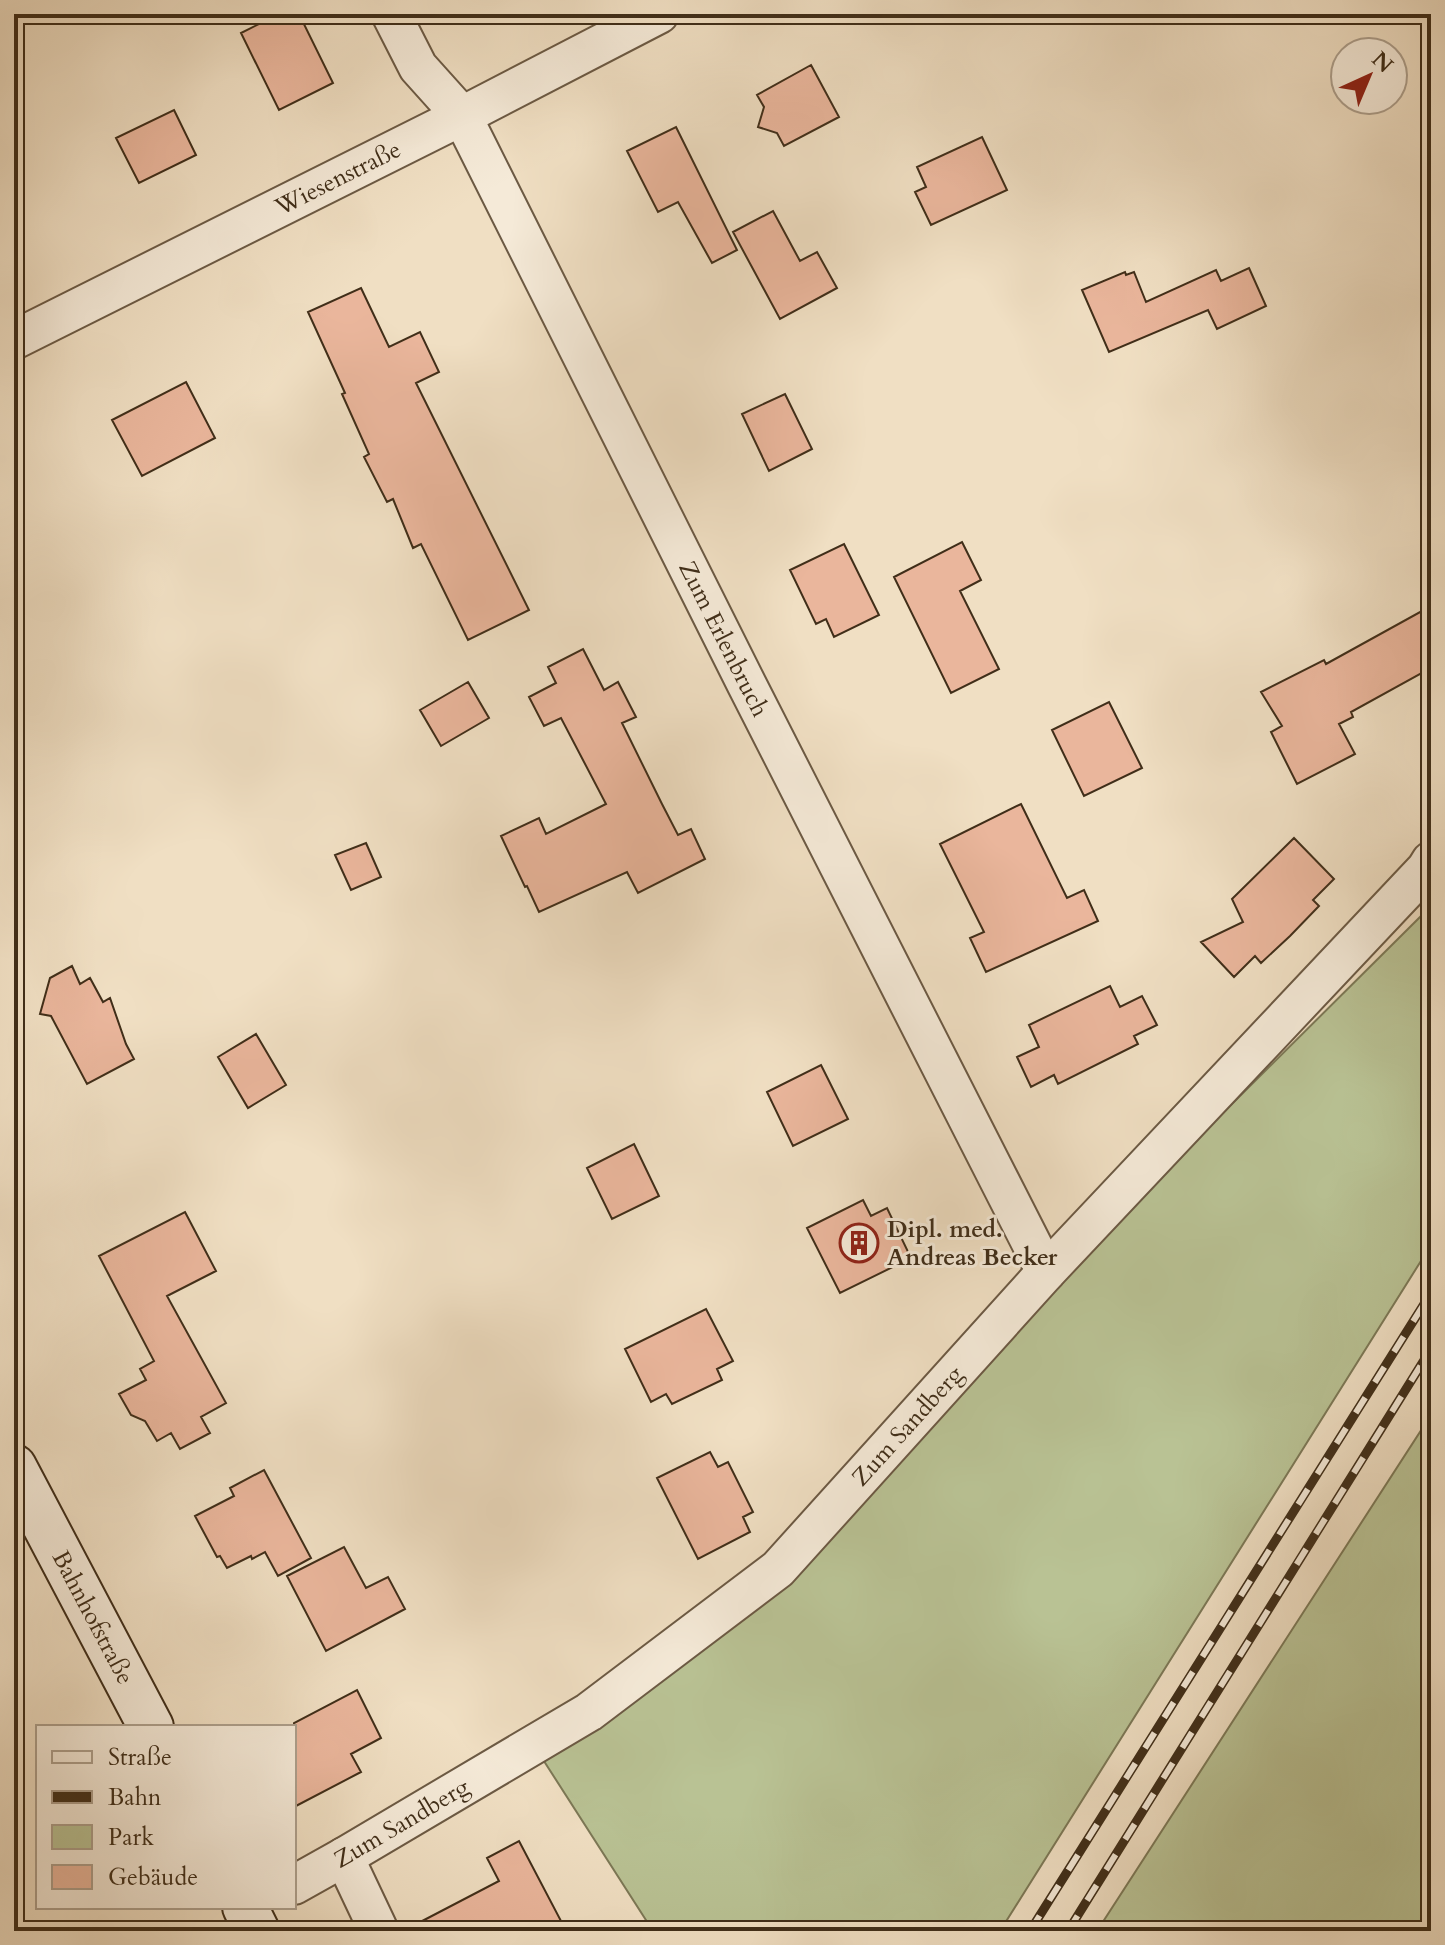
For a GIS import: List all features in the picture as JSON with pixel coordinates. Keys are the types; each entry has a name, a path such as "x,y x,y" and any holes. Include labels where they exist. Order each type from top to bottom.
{"main road":[{"name":"Bahnhofstraße","path":"14,1467 150,1725"}],"street":[{"name":"Zum Erlenbruch","path":"391,14 418,67 462,116 1046,1272"},
{"name":"Wiesenstraße","path":"14,340 659,14"},
{"name":"Zum Sandberg","path":"296,1884 589,1712 778,1569 1046,1272 1431,861"},
{"path":"344,1857 379,1931"}],"green space":[{"path":"1431,902 1431,1245 1000,1931 653,1931 542,1758 798,1571 1065,1270 1421,916"},
{"path":"1431,1415 1431,1931 1097,1931"}],"building":[{"path":"279,14 299,14 333,83 279,110 241,33"},
{"path":"811,65 839,117 784,146 777,133 758,127 764,107 757,95"},
{"path":"174,110 196,155 139,183 116,138"},
{"path":"676,127 737,250 712,263 678,202 658,212 627,151"},
{"path":"982,137 1007,190 931,225 915,192 926,187 917,167"},
{"path":"773,211 800,261 817,252 837,288 780,319 733,232"},
{"path":"1249,268 1266,306 1217,329 1208,310 1109,352 1082,290 1125,272 1126,275 1134,272 1146,302 1216,270 1221,281"},
{"path":"361,288 389,347 420,332 439,372 416,383 529,610 468,640 421,544 413,548 393,499 387,502 364,457 369,454 308,312"},
{"path":"186,382 215,438 142,476 112,420"},
{"path":"785,394 812,449 769,471 742,414"},
{"path":"962,542 981,580 960,591 999,669 951,693 894,577"},
{"path":"844,544 879,615 834,637 826,619 816,624 790,570"},
{"path":"1431,606 1431,668 1351,712 1353,717 1339,724 1355,754 1297,784 1271,732 1282,726 1261,692 1324,660 1326,664"},
{"path":"583,649 604,690 618,682 636,717 622,723 678,835 691,829 705,859 638,893 627,872 539,912 501,836 539,818 546,834 606,804 561,718 544,726 529,697 556,683 548,667"},
{"path":"468,682 489,718 441,746 420,710"},
{"path":"1109,702 1142,768 1084,796 1052,730"},
{"path":"1021,804 1067,898 1084,890 1098,921 986,972 970,938 984,932 940,844"},
{"path":"1294,838 1334,879 1313,900 1319,906 1290,936 1261,963 1255,956 1234,977 1201,942 1243,922 1232,899"},
{"path":"366,843 381,877 351,890 335,855"},
{"path":"72,966 80,984 90,978 103,1002 110,998 134,1059 87,1084 51,1016 40,1014 50,978"},
{"path":"1110,986 1120,1007 1142,996 1157,1025 1134,1036 1138,1044 1058,1084 1054,1075 1031,1087 1017,1057 1039,1047 1029,1025"},
{"path":"256,1034 286,1085 248,1108 218,1057"},
{"path":"821,1065 848,1119 793,1146 767,1092"},
{"path":"634,1144 659,1196 612,1219 587,1168"},
{"name":"Dipl. med. Andreas Becker","path":"863,1200 871,1216 887,1208 911,1258 840,1293 807,1228"},
{"path":"185,1212 216,1271 167,1296 226,1403 201,1417 210,1433 180,1449 171,1433 157,1441 145,1421 131,1415 119,1394 146,1380 140,1369 154,1361 99,1256"},
{"path":"706,1309 733,1361 717,1369 722,1380 672,1404 666,1394 651,1402 625,1349"},
{"path":"710,1452 718,1467 728,1462 753,1512 743,1517 750,1532 698,1559 657,1478"},
{"path":"264,1470 311,1558 278,1576 265,1552 227,1568 220,1556 217,1557 195,1516 234,1496 230,1488"},
{"path":"344,1547 366,1588 388,1577 405,1609 326,1651 287,1576"},
{"path":"357,1690 381,1738 351,1754 361,1772 296,1806 294,1723"},
{"path":"519,1841 561,1921 542,1931 403,1931 499,1881 487,1858"}],"railway":[{"path":"1030,1931 1431,1293"},
{"path":"1068,1931 1431,1349"}],"place":[{"name":"Dipl. med. Andreas Becker","path":"859,1243"}]}
